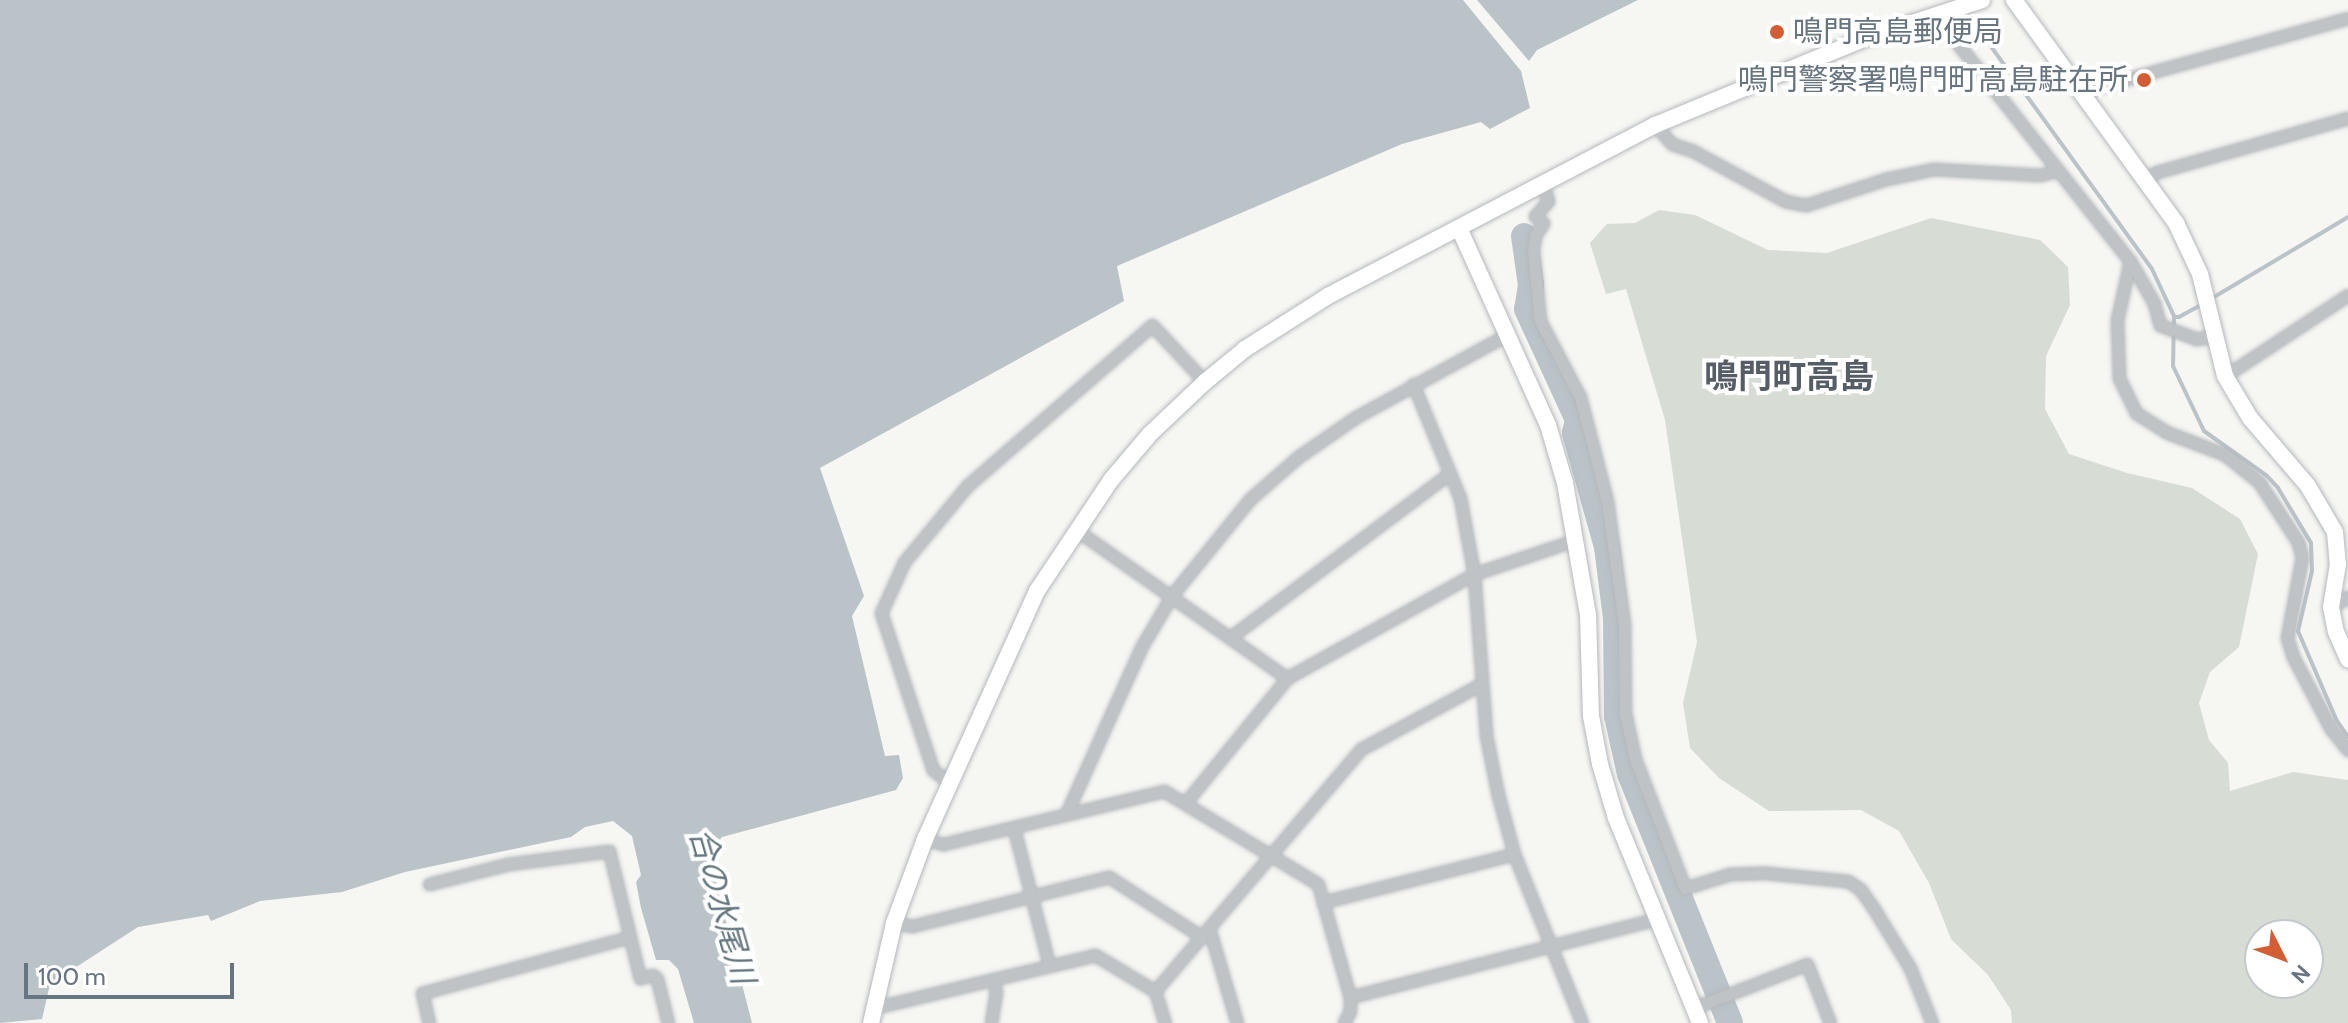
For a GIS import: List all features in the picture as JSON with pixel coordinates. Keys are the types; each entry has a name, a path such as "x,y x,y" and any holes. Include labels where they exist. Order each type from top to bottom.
{"street":[{"path":"1165,1023 1155,991 1095,955 1049,964 872,1016 894,923 925,839 1037,591 1075,529 1150,434 1205,382 1284,322 1510,199 1655,125 1766,77 1980,0"},
{"path":"2014,0 2176,223 2205,292 2213,336 2225,376 2250,418 2308,486 2335,532 2338,564 2331,607 2336,632 2348,659"},
{"path":"1938,13 2055,171 2073,186 2130,261 2164,329 2196,339 2213,336"},
{"path":"2081,95 2094,88 2348,18"},
{"path":"2144,179 2157,172 2348,118"},
{"path":"1655,125 1672,144 1693,151 1785,201 1806,205 1886,179 1933,169 2040,175 2055,171"},
{"path":"1540,184 1548,201 1535,216 1543,223 1535,236 1533,250 1540,321 1580,397 1607,501 1624,623 1625,713 1635,759 1685,888 1730,874 1754,873 1848,881 1860,889 1910,968 1932,1023"},
{"path":"1459,228 1548,425 1565,483 1588,615 1591,716 1600,764 1616,818 1697,1015 1712,999 1807,964 1830,1023"},
{"path":"2130,261 2117,320 2119,378 2136,413 2166,432 2224,454 2259,482 2298,542 2302,557 2287,638 2293,657 2331,729 2348,750"},
{"path":"2225,376 2348,295"},
{"path":"951,784 933,770 881,613 904,562 967,486 1152,325 1205,382"},
{"path":"1066,814 1117,697 1172,595 1213,539 1250,499 1298,457 1413,384 1508,334"},
{"path":"1413,384 1460,498 1474,574 1486,735 1514,854 1582,1023"},
{"path":"1232,636 1450,473"},
{"path":"1075,529 1232,636 1287,678"},
{"path":"1186,802 1287,678 1474,574 1575,540"},
{"path":"2331,607 2348,597"},
{"path":"1155,991 1361,749 1481,684"},
{"path":"925,839 943,844 1164,791 1318,884 1350,997 1350,1011 1344,1023"},
{"path":"1014,829 1049,964"},
{"path":"429,884 508,864 609,851 640,978 653,975 657,979 668,1023"},
{"path":"1323,902 1514,854"},
{"path":"894,923 912,926 1109,877 1205,932 1237,1023"},
{"path":"1350,997 1657,919"},
{"path":"429,1023 422,993 629,937"},
{"path":"991,1023 996,993 994,980"}],"shaded area":[{"path":"0,0 1463,0 1521,71 1530,108 1490,129 1481,122 1402,144 1117,266 1124,301 820,468 864,596 852,616 885,756 899,755 903,778 896,790 722,837 712,850 717,887 752,1023 694,1023 678,969 669,960 656,960 641,908 636,882 641,875 632,836 613,821 585,827 571,837 405,872 342,892 260,901 211,921 208,915 138,927 50,984 42,1019 0,1023"},
{"path":"1477,0 1638,0 1537,50 1529,61"},
{"path":"1659,210 1695,215 1768,250 1827,253 1931,218 2040,240 2068,267 2070,305 2046,356 2045,409 2069,454 2127,473 2192,488 2240,519 2258,554 2239,647 2210,672 2199,703 2209,740 2228,763 2230,791 2293,772 2348,780 2348,1023 2012,1023 2011,1010 1988,975 1951,939 1929,883 1899,831 1861,810 1769,811 1719,778 1690,748 1683,703 1697,642 1665,420 1626,289 1606,294 1590,243 1607,224 1635,223"}],"waterway":[{"path":"1966,12 2152,269 2174,316 2173,366 2204,431 2267,476 2278,488 2311,543 2312,571 2298,631 2337,721 2348,737"},
{"path":"2209,300 2348,217"},
{"path":"1524,236 1531,285 1527,309 1578,420 1575,433 1607,547 1616,618 1617,716 1630,774 1730,1023"},
{"path":"2174,317 2202,304"}],"place":[{"name":"鳴門高島郵便局","path":"1777,32"},
{"name":"鳴門警察署鳴門町高島駐在所","path":"2144,80"}],"district":[{"name":"鳴門町高島","path":"1789,377"}],"water label":[{"name":"合の水尾川","path":"722,906"}]}
